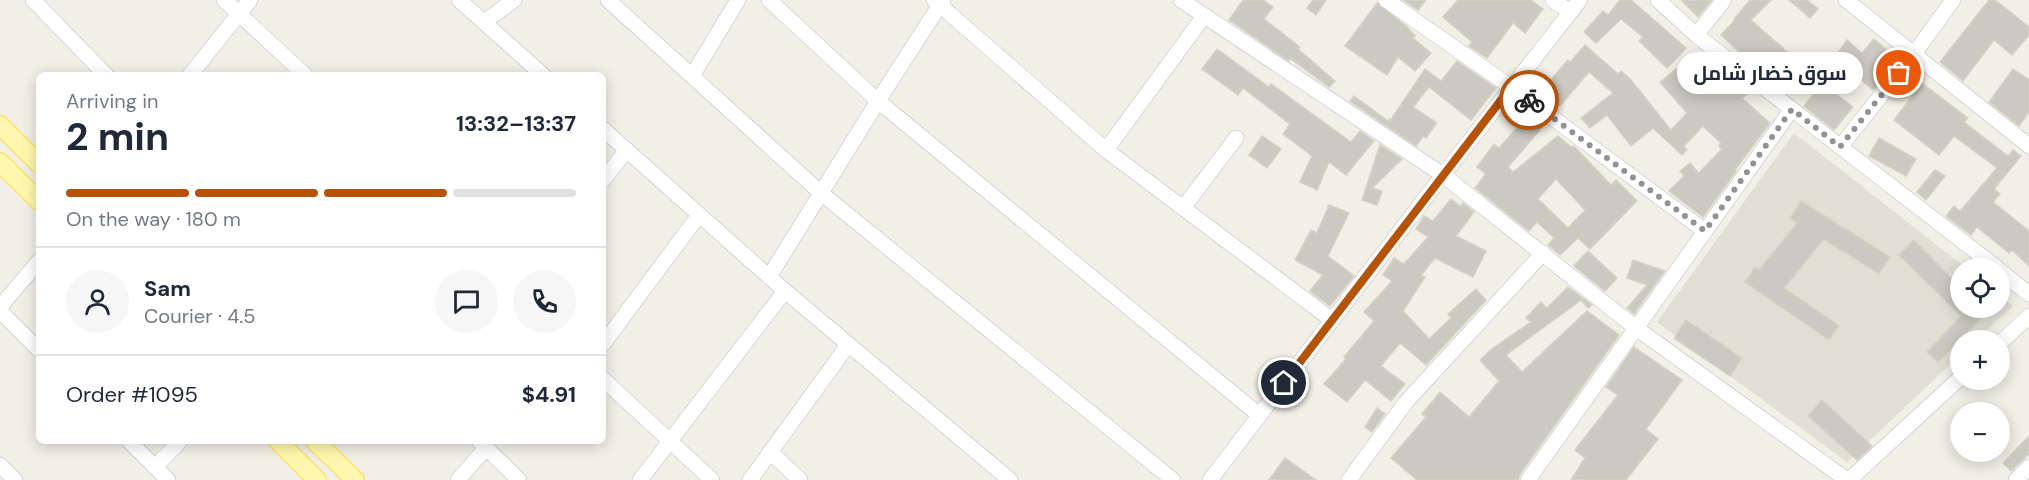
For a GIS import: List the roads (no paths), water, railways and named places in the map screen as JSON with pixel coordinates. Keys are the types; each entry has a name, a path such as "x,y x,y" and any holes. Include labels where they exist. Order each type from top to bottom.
{"main road":[{"path":"0,125 36,161"},
{"path":"0,162 36,198"},
{"path":"281,444 316,480"},
{"path":"318,444 355,480"}],"street":[{"path":"33,0 103,72"},
{"path":"224,0 302,72"},
{"path":"192,72 250,0"},
{"path":"459,0 540,72"},
{"path":"484,22 514,0"},
{"path":"608,0 821,193 1173,480"},
{"path":"692,76 738,0"},
{"path":"769,0 878,101 1259,415"},
{"path":"1181,0 1443,175 1636,328 1848,480 1950,387"},
{"path":"1386,0 1511,87 1705,231"},
{"path":"1553,0 1570,12"},
{"path":"1210,480 1580,0"},
{"path":"1658,0 1696,34 1983,258"},
{"path":"1696,34 1724,0"},
{"path":"1846,0 2029,146"},
{"path":"1840,147 1914,54 1953,0"},
{"path":"769,277 939,2 1106,150 1332,320"},
{"path":"1106,150 1204,16"},
{"path":"1528,480 1792,109"},
{"path":"606,132 785,291 1010,480"},
{"path":"1182,208 1236,138"},
{"path":"606,176 627,150"},
{"path":"606,340 699,215"},
{"path":"1349,480 1406,402 1543,253"},
{"path":"36,265 0,309 36,347"},
{"path":"2010,279 2029,294"},
{"path":"640,480 785,291"},
{"path":"2010,334 2029,316"},
{"path":"750,480 848,345"},
{"path":"606,382 712,480"},
{"path":"132,444 159,475 178,444"},
{"path":"458,480 483,444 519,480"},
{"path":"770,452 800,480"},
{"path":"0,465 15,480"},
{"path":"2016,480 2029,467"}],"place":[{"name":"سوق خضار شامل","path":"1899,73"}]}
